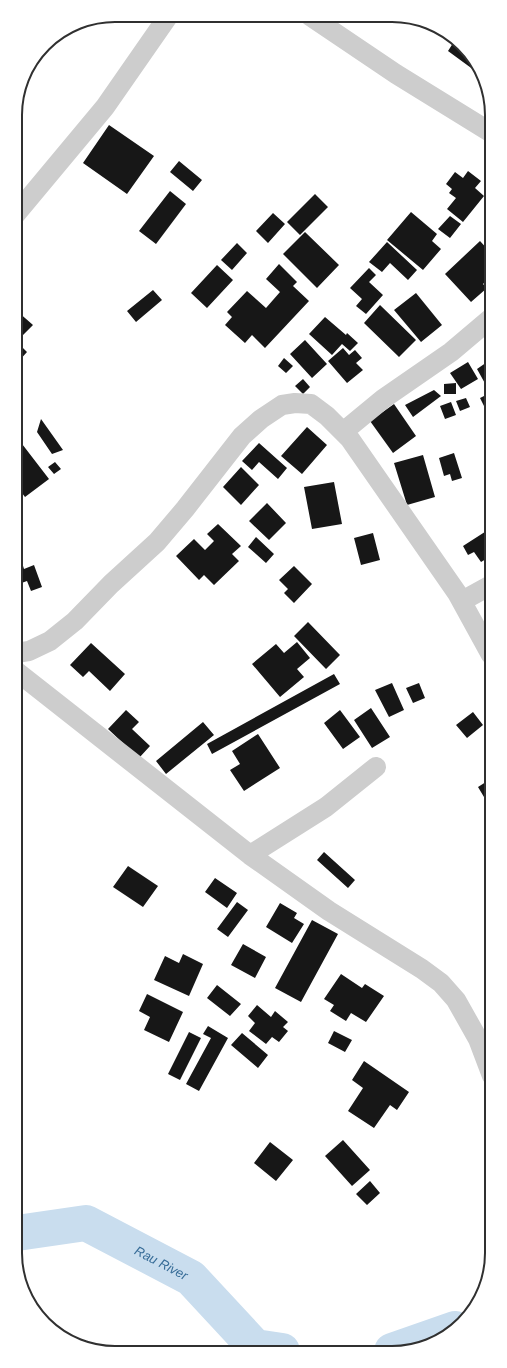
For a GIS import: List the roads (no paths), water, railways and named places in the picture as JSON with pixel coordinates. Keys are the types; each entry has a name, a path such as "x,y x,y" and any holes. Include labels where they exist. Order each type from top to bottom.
{"street":[{"path":"22,207 104,107 164,22"},
{"path":"319,22 396,74 485,129"},
{"path":"343,432 383,398 485,329"},
{"path":"22,652 29,651 50,641 75,621 111,584 157,542 185,510 242,436 261,418 282,406 295,403 311,404 327,416 350,440 417,534 462,602 485,644"},
{"path":"462,602 485,588"},
{"path":"22,676 250,855 330,911 441,983 456,1000 478,1039 485,1058"},
{"path":"250,855 326,807 376,767"}],"waterway":[{"name":"Rau River","path":"22,1232 86,1223 191,1278 254,1346"},
{"name":"Rau River","path":"414,1343 433,1337"}]}
